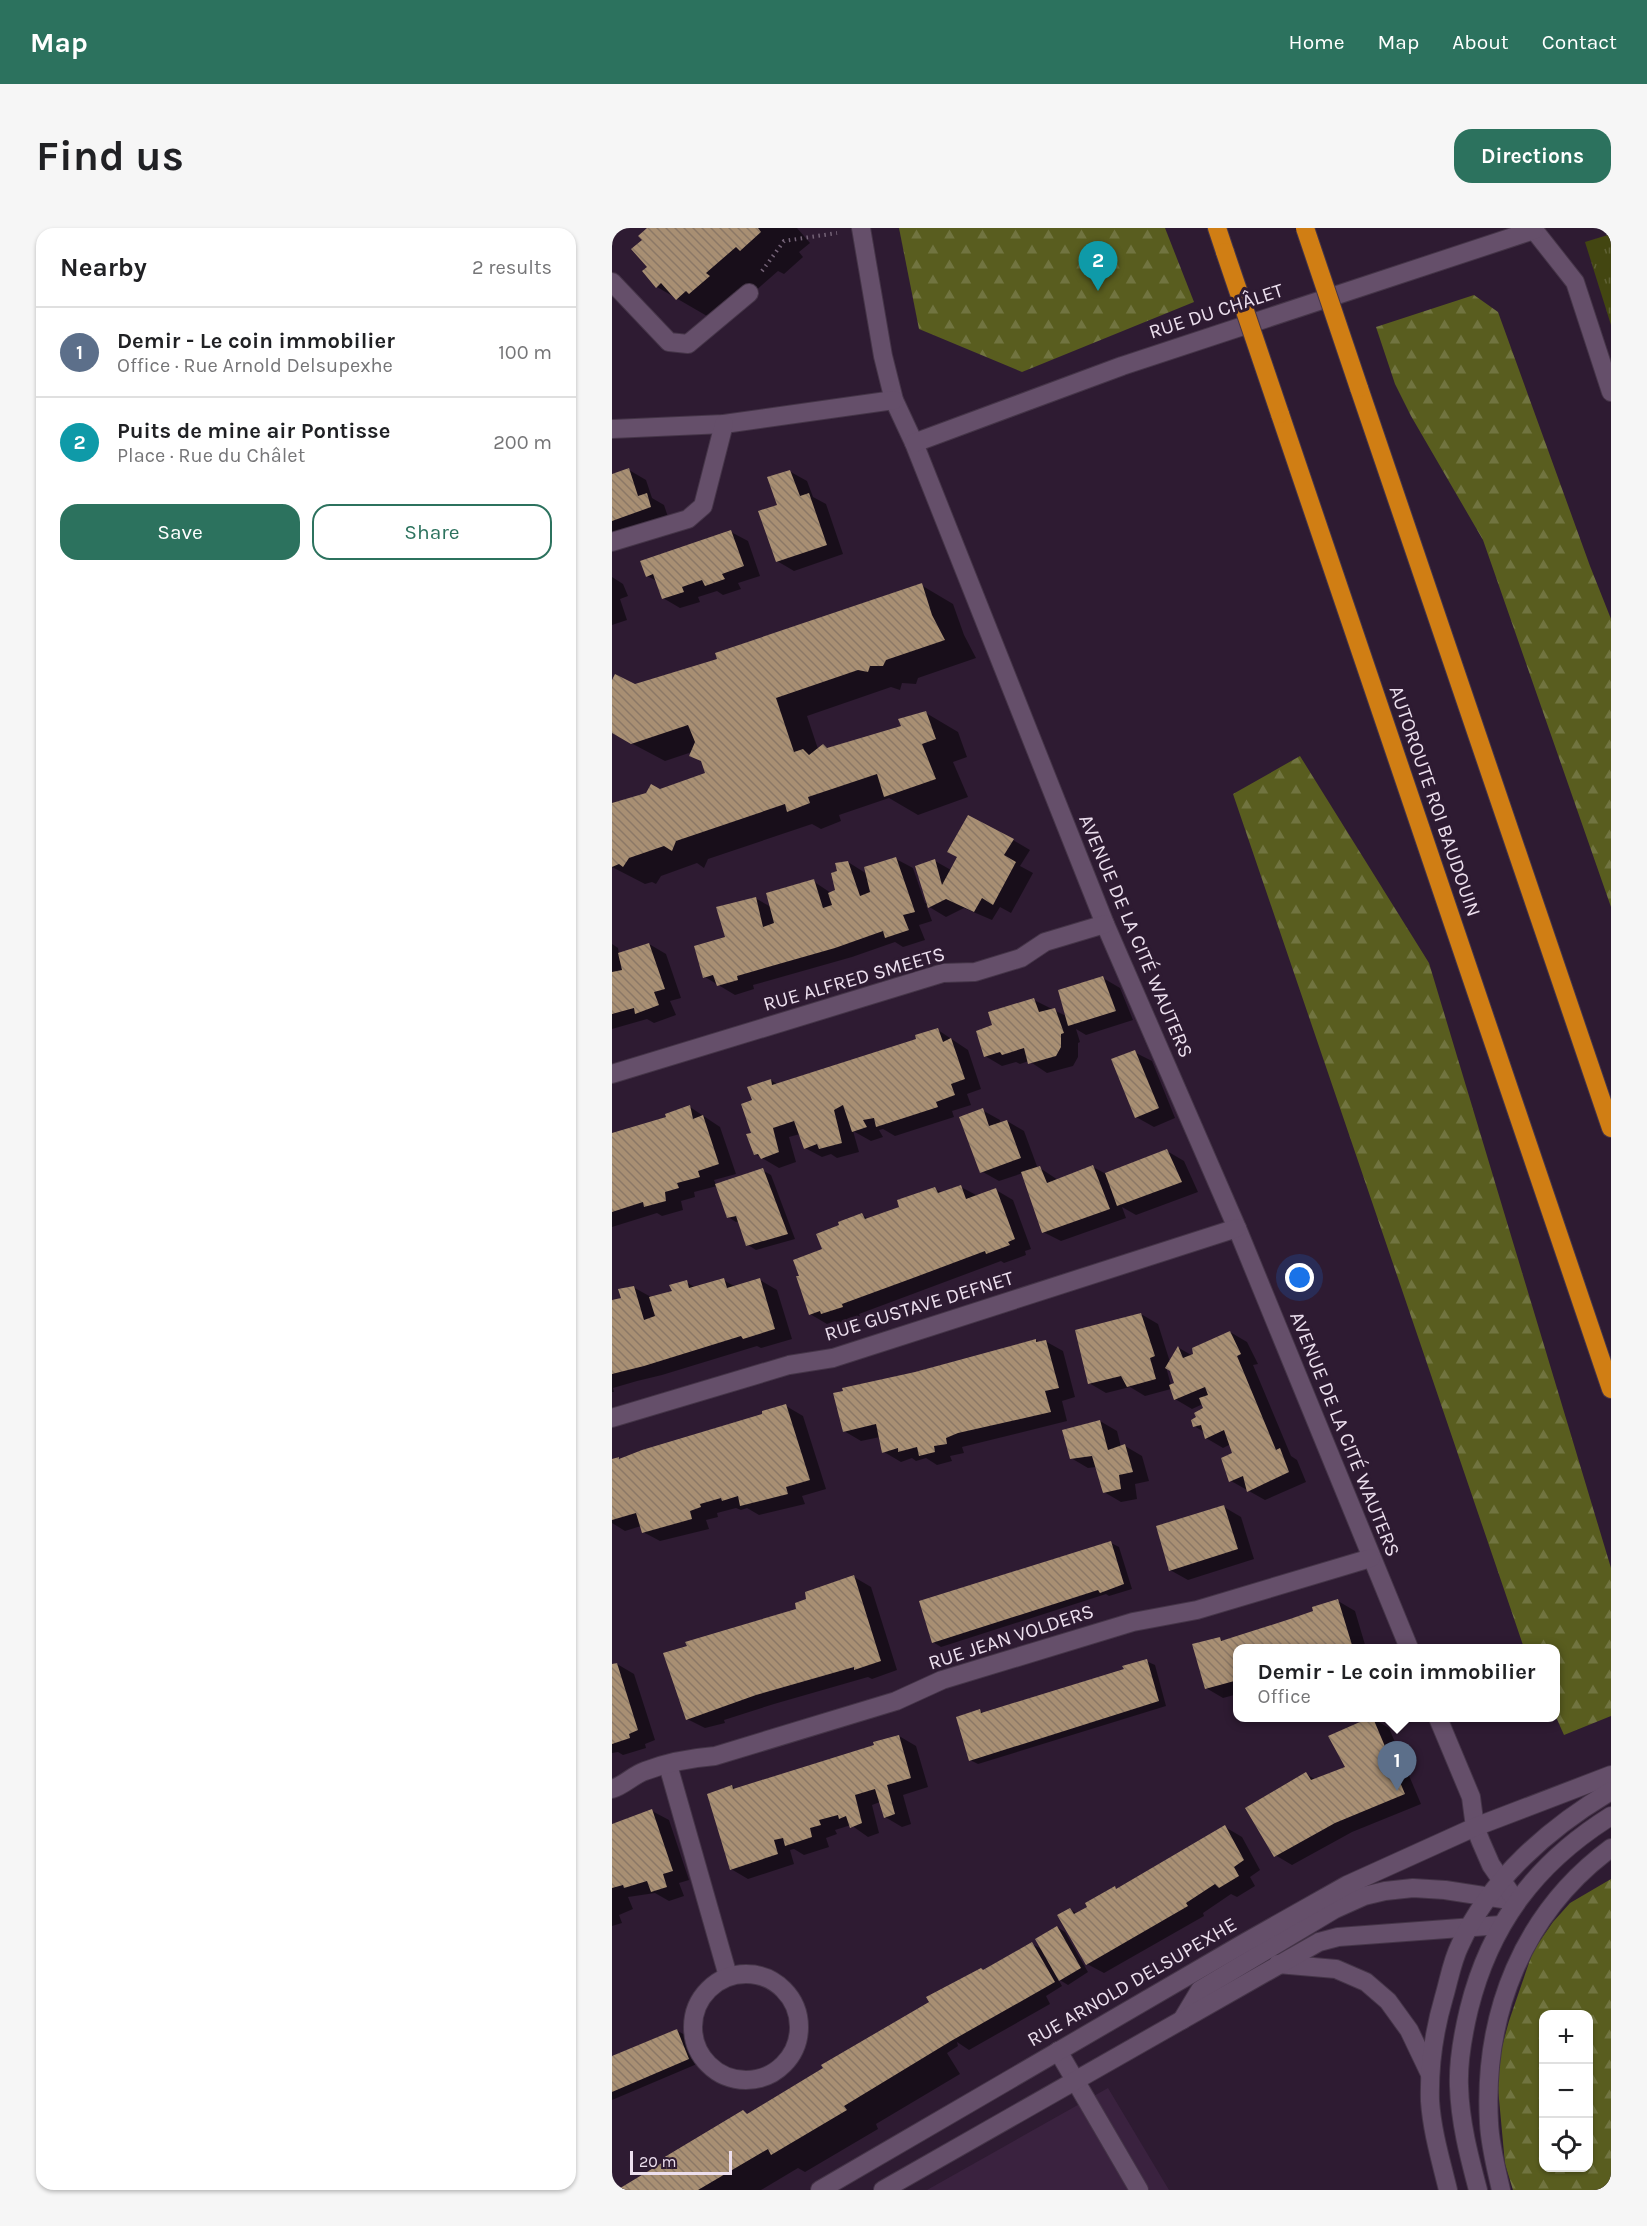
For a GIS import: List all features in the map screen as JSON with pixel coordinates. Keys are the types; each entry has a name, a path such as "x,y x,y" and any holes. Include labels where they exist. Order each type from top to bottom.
{"highway":[{"name":"AUTOROUTE ROI BAUDOUIN","path":"1217,228 1611,1389"},
{"path":"1305,228 1611,1128"}],"street":[{"name":"AVENUE DE LA CITÉ WAUTERS","path":"861,229 883,356 894,400 914,443 1105,924 1237,1228 1407,1644"},
{"name":"RUE DU CHÂLET","path":"914,443 1122,366 1534,229 1575,282 1611,392"},
{"path":"612,282 669,342 688,344 749,293"},
{"path":"612,429 724,424 894,400"},
{"path":"612,542 688,519 703,506 724,424"},
{"name":"RUE ALFRED SMEETS","path":"612,1074 943,973 975,972 1003,964 1021,958 1045,942 1105,924"},
{"name":"RUE GUSTAVE DEFNET","path":"612,1418 789,1365 833,1358 1237,1228"},
{"name":"RUE JEAN VOLDERS","path":"612,1789 621,1786 643,1771 692,1758 715,1756 896,1701 942,1680 1133,1622 1197,1610 1371,1558"},
{"path":"1440,1722 1471,1797 1475,1827 1491,1865 1516,1901"},
{"path":"668,1765 728,1976"},
{"name":"RUE ARNOLD DELSUPEXHE","path":"820,2190 1246,1941 1347,1885 1475,1827 1611,1775"},
{"path":"1448,2190 1433,2125 1430,2101 1431,2074 1436,2025 1459,1947 1489,1896 1529,1853 1555,1830 1611,1791"},
{"path":"1478,2190 1466,2141 1459,2086 1462,2037 1477,1977 1501,1925 1516,1901 1559,1854 1586,1832 1611,1816"},
{"path":"1501,2190 1489,2126 1488,2092 1495,2034 1506,1992 1518,1959 1553,1902 1573,1880 1611,1848"},
{"path":"1182,2020 1200,1990 1335,1909 1364,1896 1413,1888 1516,1901"},
{"path":"883,2190 1319,1942 1338,1937 1501,1925"},
{"path":"1278,1964 1336,1969 1366,1982 1388,2001 1408,2030 1431,2074"},
{"path":"745,1973 761,1976 777,1983 789,1994 797,2009 800,2026 797,2043 790,2058 778,2070 762,2078 744,2080 726,2076 711,2066 699,2052 693,2035 694,2016 700,1999 712,1986 728,1976 745,1973"},
{"path":"1058,2051 1139,2190"}],"path":[{"path":"749,293 769,259 784,241 861,229"}],"shaded area":[{"path":"1108,2088 1169,2190 927,2190"}],"green space":[{"path":"899,228 1165,228 1194,302 1022,372 919,329"},
{"path":"1611,234 1611,325 1585,242"},
{"path":"1474,295 1498,312 1611,619 1611,907 1483,540 1411,416 1395,384 1376,327"},
{"path":"1300,756 1429,963 1611,1568 1611,1716 1564,1735 1558,1722 1560,1644 1523,1644 1233,794"},
{"path":"1611,1879 1611,2190 1513,2190 1505,2164 1498,2088 1500,2054 1533,1951 1553,1922 1570,1903"}],"building":[{"path":"647,228 758,228 761,232 740,251 736,247 706,273 710,276 689,294 686,291 676,300 661,283 656,288 642,271 647,267 631,249 642,240 638,236"},
{"path":"629,468 638,496 647,493 651,507 612,521 612,474"},
{"path":"790,470 800,496 809,493 827,545 776,562 758,511 777,505 767,477"},
{"path":"731,530 744,566 722,574 725,579 705,586 702,580 682,587 684,592 662,599 653,574 646,577 640,561"},
{"path":"922,583 932,615 945,640 886,660 883,666 870,666 868,672 858,670 776,698 794,752 803,749 809,755 823,744 827,748 901,726 898,719 926,711 936,739 922,744 936,779 884,797 877,774 808,797 810,803 787,812 785,804 676,841 672,851 664,846 629,858 623,867 619,864 612,867 612,803 646,793 651,784 660,789 705,773 701,761 689,756 695,742 688,725 631,744 612,733 612,680 615,674 635,684 717,659 715,653"},
{"path":"968,815 1014,839 1004,855 1016,862 993,905 982,898 974,912 946,899 928,908 915,866 935,859 942,885 957,857 947,852"},
{"path":"896,857 915,912 903,915 909,930 885,938 883,931 835,948 737,976 738,980 717,986 713,975 703,978 694,946 725,937 716,907 756,897 763,927 774,923 766,893 814,879 823,908 832,905 828,893 835,890 831,873 837,871 835,863 848,861 860,896 870,892 864,867"},
{"path":"649,943 665,989 654,992 659,1005 635,1014 634,1008 612,1014 612,972 622,970 618,953"},
{"path":"1103,976 1116,1011 1068,1026 1058,990"},
{"path":"1034,998 1039,1012 1055,1008 1064,1033 1061,1034 1061,1047 1056,1056 1028,1064 1024,1048 1002,1055 1000,1052 984,1057 976,1031 992,1025 988,1012"},
{"path":"938,1028 943,1042 951,1038 965,1079 951,1084 955,1095 936,1102 938,1107 876,1127 874,1118 863,1120 867,1127 852,1132 843,1105 834,1110 842,1143 819,1149 817,1144 804,1149 794,1121 773,1128 779,1152 761,1159 758,1154 754,1155 746,1134 751,1133 741,1104 752,1100 747,1087 771,1079 772,1085 916,1039 915,1035"},
{"path":"1135,1050 1159,1108 1135,1118 1111,1059"},
{"path":"690,1105 693,1119 703,1115 719,1164 698,1171 700,1177 677,1183 679,1188 665,1192 666,1201 644,1207 643,1202 612,1212 612,1133 666,1117 665,1114"},
{"path":"983,1108 989,1126 1007,1120 1021,1158 980,1173 959,1117"},
{"path":"1167,1149 1182,1182 1117,1206 1105,1173"},
{"path":"1093,1165 1110,1209 1042,1233 1021,1172 1040,1166 1047,1183"},
{"path":"763,1168 788,1234 746,1246 736,1216 727,1218 715,1184"},
{"path":"961,1185 966,1199 996,1188 1015,1239 1008,1242 1010,1245 986,1254 985,1251 842,1304 843,1307 809,1315 793,1260 822,1249 816,1234 862,1213 865,1219 899,1207 897,1200 935,1187 938,1193"},
{"path":"724,1278 727,1288 760,1278 775,1329 743,1339 741,1336 612,1374 612,1300 621,1298 618,1289 634,1286 644,1320 655,1316 649,1297 672,1291 669,1285 687,1280 689,1288"},
{"path":"1141,1313 1155,1356 1150,1358 1156,1379 1127,1387 1121,1376 1088,1384 1075,1330"},
{"path":"1230,1331 1241,1354 1237,1356 1276,1450 1280,1448 1289,1472 1247,1492 1243,1476 1229,1482 1221,1458 1232,1453 1224,1430 1205,1439 1201,1425 1193,1427 1191,1420 1196,1417 1194,1413 1203,1408 1199,1398 1208,1395 1205,1387 1174,1400 1169,1385 1174,1383 1170,1371 1165,1368 1178,1346 1183,1358 1193,1354 1192,1348"},
{"path":"1036,1339 1036,1342 1046,1340 1059,1388 1045,1391 1051,1412 958,1433 946,1438 947,1444 934,1446 935,1452 919,1456 917,1447 898,1452 898,1448 882,1453 876,1424 843,1432 833,1393 843,1391 842,1388 915,1372"},
{"path":"786,1404 810,1480 786,1487 788,1494 740,1506 738,1496 700,1504 701,1507 690,1511 692,1519 642,1533 636,1513 612,1520 612,1459 619,1457 619,1459 762,1414 762,1411"},
{"path":"1100,1420 1108,1450 1125,1444 1133,1472 1119,1475 1121,1489 1103,1493 1092,1456 1070,1459 1062,1430"},
{"path":"1224,1505 1238,1549 1169,1571 1156,1526"},
{"path":"1111,1541 1124,1584 1100,1593 1098,1590 932,1643 919,1601"},
{"path":"854,1575 881,1661 756,1695 686,1720 663,1653 687,1646 685,1642 796,1609 795,1603 806,1599 805,1592"},
{"path":"1338,1599 1352,1644 1233,1644 1233,1681 1205,1689 1192,1644 1220,1637 1221,1641 1313,1611 1312,1607"},
{"path":"1147,1659 1159,1701 969,1761 956,1717 980,1709 981,1713 1124,1669 1122,1666"},
{"path":"617,1663 638,1730 629,1734 630,1738 612,1744 612,1664"},
{"path":"1360,1722 1375,1722 1405,1794 1335,1823 1274,1857 1245,1808 1306,1772 1311,1780 1345,1767 1328,1736"},
{"path":"899,1735 911,1778 887,1785 895,1814 884,1818 875,1789 855,1795 862,1823 850,1828 846,1816 839,1819 838,1815 819,1820 821,1825 810,1828 812,1837 785,1846 783,1838 774,1840 778,1854 730,1870 707,1794 732,1785 733,1789"},
{"path":"652,1809 673,1871 663,1874 667,1887 651,1892 647,1881 624,1888 623,1885 612,1888 612,1824"},
{"path":"1225,1825 1244,1860 1234,1867 1239,1876 1219,1888 1215,1884 1186,1903 1188,1906 1086,1965 1057,1915 1070,1908 1074,1914 1087,1907 1085,1903 1115,1886 1116,1889"},
{"path":"1057,1926 1081,1968 1059,1981 1035,1939"},
{"path":"1032,1942 1055,1982 951,2041 844,2106 847,2110 771,2155 768,2149 698,2190 617,2190 665,2161 663,2158 743,2110 747,2114 823,2068 821,2065 929,2002 926,1997 981,1968 983,1970"},
{"path":"677,2029 689,2059 612,2092 612,2056"}],"place":[{"name":"Puits de mine air Pontisse","path":"1098,291"},
{"name":"Demir - Le coin immobilier","path":"1397,1791"}]}
